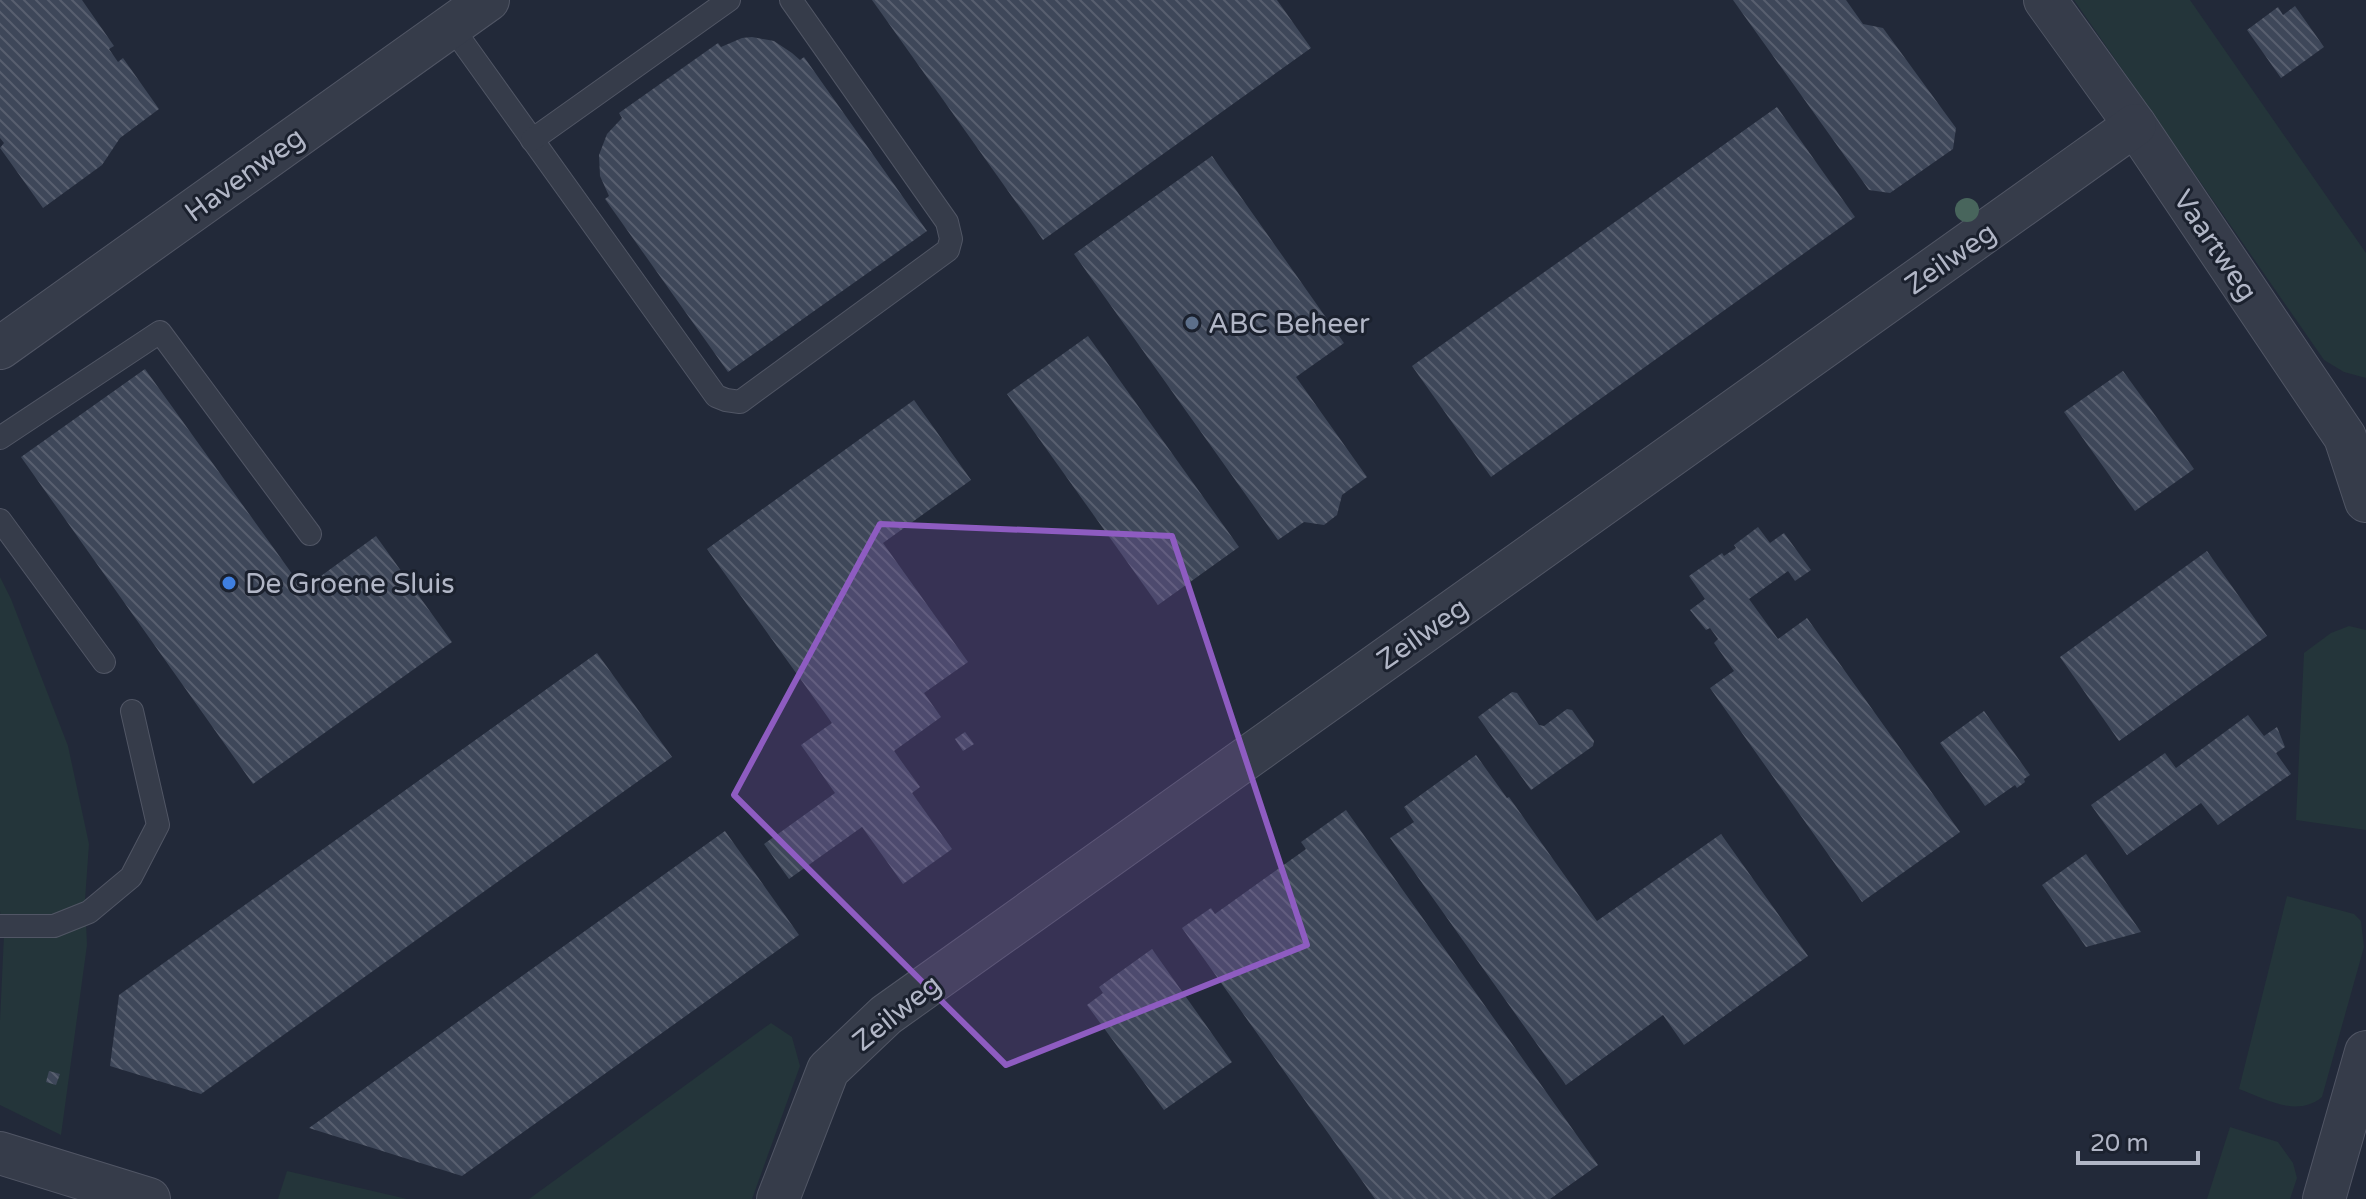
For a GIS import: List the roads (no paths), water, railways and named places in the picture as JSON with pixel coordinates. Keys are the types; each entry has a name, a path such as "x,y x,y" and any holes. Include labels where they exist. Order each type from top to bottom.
{"street":[{"name":"Havenweg","path":"0,348 488,0"},
{"name":"Vaartweg","path":"2045,0 2356,434 2366,501"},
{"name":"Zeilweg","path":"778,1199 828,1070 886,1015 2135,125"},
{"path":"2324,1199 2366,1052"},
{"path":"0,1153 149,1199"}],"lane":[{"path":"532,140 729,0"},
{"path":"451,26 716,396 740,402 948,250 951,239 947,222 791,0"},
{"path":"0,438 160,332 310,534"},
{"path":"0,520 104,662"},
{"path":"0,926 54,926 89,912 131,877 158,825 132,711"}],"place":[{"name":"ABC Beheer","path":"1192,323"},
{"name":"De Groene Sluis","path":"229,583"}]}
